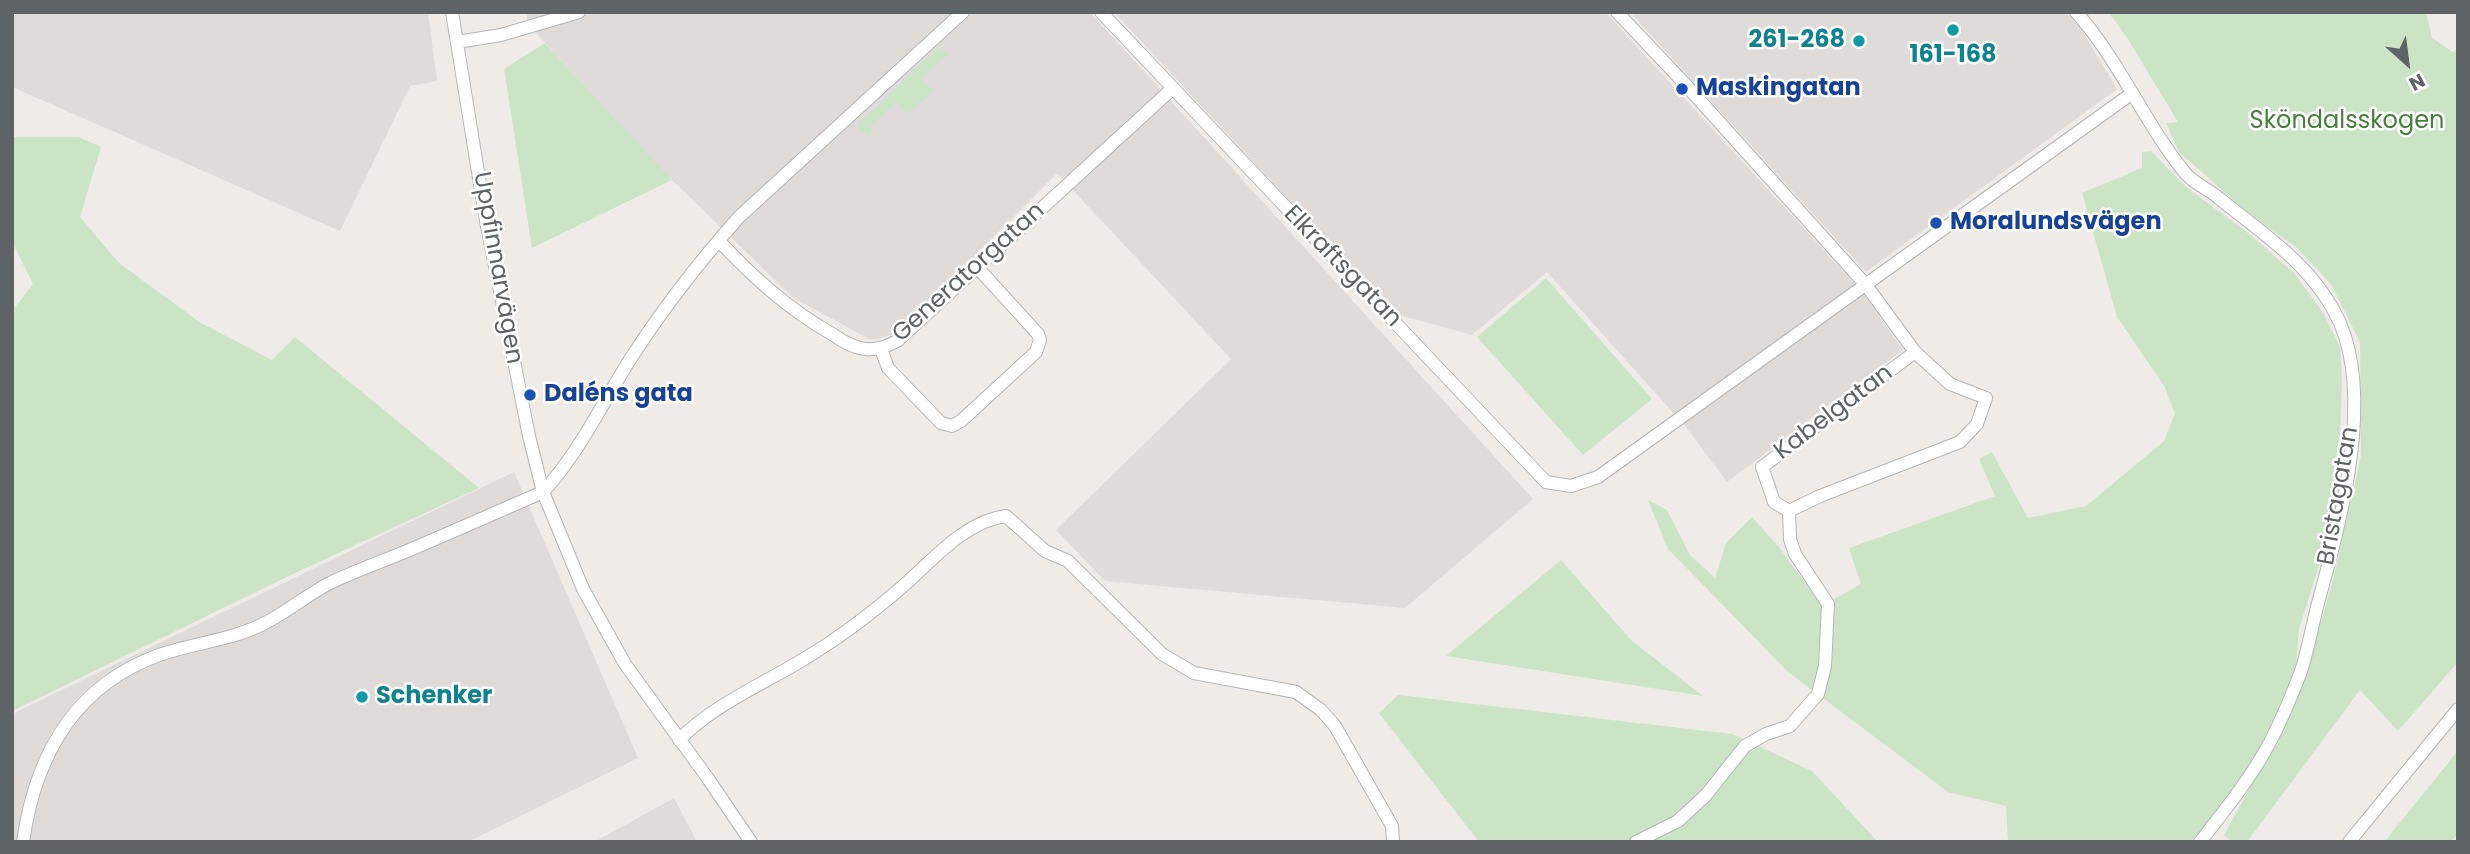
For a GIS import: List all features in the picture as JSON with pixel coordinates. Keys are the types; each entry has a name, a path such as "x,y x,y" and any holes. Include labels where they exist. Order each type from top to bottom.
{"street":[{"name":"Uppfinnarvägen","path":"452,12 488,234 543,492 583,589 625,664 709,779 751,842"},
{"path":"457,43 501,35 579,12"},
{"path":"23,842 35,785 49,750 66,724 104,685 159,655 225,639 261,625 327,585 543,492 566,463 657,318 719,241 758,200 963,12"},
{"name":"Elkraftsgatan","path":"1101,12 1546,482 1571,486 1598,477 1866,285"},
{"path":"1617,12 1866,285 1915,352 1950,384 1986,398 1977,424 1960,442 1820,496 1789,511 1790,539 1795,554 1828,604 1825,666 1818,694 1790,726 1766,734 1745,746 1706,795 1678,821 1636,842"},
{"name":"Bristagatan","path":"2076,12 2117,66 2131,94 2188,177 2217,196 2289,253 2321,288 2340,324 2352,363 2354,399 2349,466 2336,537 2300,673 2270,743 2237,796 2200,842"},
{"name":"Generatorgatan","path":"719,241 772,293 804,318 849,344 865,349 881,349 897,341 1173,88"},
{"path":"1866,285 2131,94"},
{"path":"881,349 888,368 941,423 952,426 961,421 1036,352 1040,340 1038,334 977,267"},
{"name":"Kabelgatan","path":"1789,511 1774,502 1762,467 1915,352"},
{"path":"679,740 696,722 803,660 839,635 900,589 958,538 991,518 1006,516 1045,551 1068,561 1162,654 1183,667 1194,673 1296,692 1321,710 1335,726 1392,826 1394,842"},
{"path":"2349,842 2458,709"}],"shaded area":[{"path":"12,12 428,12 437,81 410,86 340,231 12,87"},
{"path":"527,12 1090,12 1533,499 1405,608 1105,581 1056,530 1231,359 1057,173 899,333 871,340 792,297 658,166 527,23"},
{"path":"1114,12 1605,12 1863,293 1903,350 1727,482 1685,426 1547,272 1472,335 1385,311 1288,199"},
{"path":"1630,12 2066,12 2081,29 2117,89 1866,272"},
{"path":"514,472 638,758 468,842 12,842 12,714"},
{"path":"674,798 697,842 594,842"}],"green space":[{"name":"Sköndalsskogen","path":"2108,12 2426,12 2432,38 2453,52 2458,47 2458,662 2398,731 2360,690 2247,842 2231,842 2224,835 2266,759 2304,679 2332,584 2361,456 2360,342 2331,284 2295,246 2248,213 2179,152 2166,123 2178,122 2126,36"},
{"path":"545,43 672,180 532,248 504,69"},
{"path":"939,48 949,53 922,78 933,91 908,114 896,102 870,127 873,131 867,137 859,128 859,123"},
{"path":"12,137 79,137 101,147 80,217 119,263 201,323 272,360 295,337 479,488 295,573 12,711 12,311 33,284 12,242"},
{"path":"2151,151 2186,187 2248,233 2294,273 2324,314 2340,347 2342,378 2338,505 2299,629 2295,676 2258,759 2191,842 2008,842 2006,806 1948,792 1788,672 1668,549 1648,500 1667,510 1690,555 1715,578 1726,543 1752,517 1779,547 1822,606 1861,584 1849,548 1995,496 1979,459 1992,452 2028,518 2086,506 2164,441 2175,413 2164,386 2117,317 2082,193 2142,168 2142,152"},
{"path":"1546,278 1652,399 1583,455 1477,337"},
{"path":"1561,560 1631,640 1703,696 1446,656"},
{"path":"1398,695 1732,734 1812,771 1878,842 1479,842 1379,713"},
{"path":"2458,751 2458,833 2451,842 2384,842"}],"place":[{"name":"161-168","path":"1953,30"},
{"name":"261-268","path":"1859,41"},
{"name":"Maskingatan","path":"1682,89"},
{"name":"Moralundsvägen","path":"1936,223"},
{"name":"Daléns gata","path":"530,395"},
{"name":"Schenker","path":"362,697"}]}
